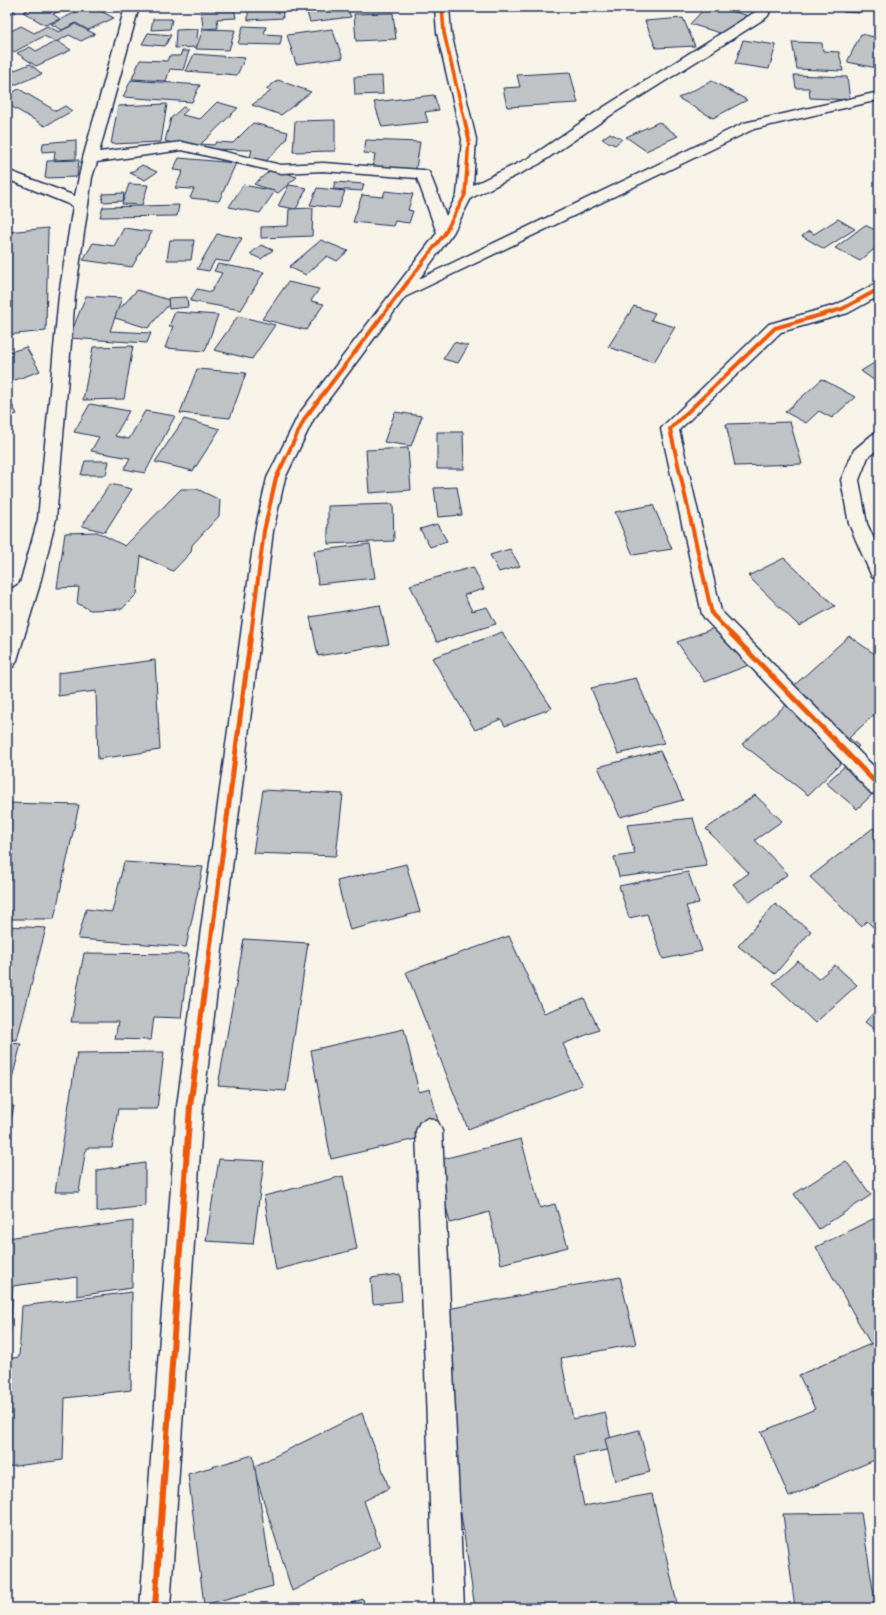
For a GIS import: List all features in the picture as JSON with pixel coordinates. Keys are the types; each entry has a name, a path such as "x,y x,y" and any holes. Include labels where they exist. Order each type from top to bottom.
{"street":[{"path":"7,660 29,587 47,519 67,295 85,177 132,7"},
{"path":"155,1608 190,1106 264,531 276,478 305,418 445,233 465,195 469,139 444,33 442,7"},
{"path":"465,195 534,161 608,110 762,14 762,7"},
{"path":"399,294 749,126 879,96"},
{"path":"90,158 182,146 281,169 323,167 423,174 445,233"},
{"path":"7,174 81,204"},
{"path":"879,289 842,309 775,328 670,429 712,614 879,786"},
{"path":"879,438 860,454 850,480 858,524 879,572"},
{"path":"7,602 29,587"},
{"path":"429,1131 449,1608"}],"building":[{"path":"8,7 16,12 7,16"},
{"path":"34,7 69,7 53,14 60,19 45,25 23,12"},
{"path":"87,7 93,7 114,18 88,30 76,23 62,30 51,24"},
{"path":"201,7 234,7 236,18 217,19 218,28 203,29"},
{"path":"248,7 282,7 283,18 248,20"},
{"path":"305,7 347,7 351,17 310,22"},
{"path":"706,7 717,7 746,15 727,35 690,24"},
{"path":"834,7 859,7 859,13 843,12 844,8"},
{"path":"393,13 396,39 356,41 354,14"},
{"path":"683,18 695,46 656,48 645,21"},
{"path":"153,19 172,19 170,29 151,30"},
{"path":"75,24 95,34 81,41 69,35 56,42 44,36 14,52 7,48 7,33 21,26 34,33 47,26 59,32"},
{"path":"243,26 266,27 264,34 282,35 280,45 238,44"},
{"path":"198,29 196,47 175,48 176,30"},
{"path":"203,29 235,30 229,50 196,49"},
{"path":"332,29 343,58 296,64 287,35"},
{"path":"148,33 171,35 165,46 142,44"},
{"path":"861,34 879,38 879,64 877,68 847,62"},
{"path":"743,40 776,45 769,69 735,64"},
{"path":"57,41 71,50 36,66 17,53 30,47 36,51"},
{"path":"792,42 822,43 823,51 839,52 843,71 797,69"},
{"path":"182,51 189,51 183,70 170,69 166,81 132,79 140,60 167,61 169,56 180,56"},
{"path":"194,54 245,58 237,75 186,71"},
{"path":"30,64 42,74 7,88 7,73"},
{"path":"570,72 578,103 507,107 503,88 520,87 517,75"},
{"path":"794,75 847,77 850,100 810,98 809,88 796,88"},
{"path":"382,76 383,94 355,95 354,77"},
{"path":"131,80 200,85 192,102 123,97"},
{"path":"278,80 311,92 281,115 252,105 271,91 266,89"},
{"path":"712,81 747,100 713,118 678,98"},
{"path":"19,89 56,111 65,106 72,111 45,126 7,104 7,95"},
{"path":"434,95 439,110 425,112 428,122 382,127 374,102"},
{"path":"217,102 238,108 201,144 214,145 216,142 233,143 253,123 288,132 286,140 266,161 250,157 252,150 205,149 183,146 165,141 171,118 183,107 188,109 182,115 200,119"},
{"path":"167,104 161,142 111,144 118,106"},
{"path":"335,120 335,151 293,152 295,121"},
{"path":"659,122 678,136 646,151 626,137"},
{"path":"610,133 622,139 615,145 602,139"},
{"path":"76,140 76,159 54,160 55,151 42,152 43,143"},
{"path":"366,140 420,142 415,175 372,174 375,154 364,153"},
{"path":"179,158 236,163 219,201 190,198 194,189 175,188 183,171 173,170"},
{"path":"79,160 77,177 45,178 47,161"},
{"path":"142,165 157,172 145,180 130,173"},
{"path":"273,168 297,177 278,193 254,184"},
{"path":"335,182 364,184 362,191 333,189"},
{"path":"129,184 148,185 142,205 122,204"},
{"path":"243,185 275,191 260,213 229,207"},
{"path":"289,185 307,188 296,209 278,206"},
{"path":"317,188 345,191 339,208 310,205"},
{"path":"385,191 413,194 408,210 413,211 409,223 395,221 393,226 353,222 362,195 383,197"},
{"path":"124,193 123,201 102,202 103,194"},
{"path":"179,205 177,216 100,217 103,207"},
{"path":"313,208 312,236 261,238 261,227 288,226 289,209"},
{"path":"838,219 855,229 824,249 802,236 809,231 814,234"},
{"path":"865,225 879,232 879,245 860,261 835,248"},
{"path":"48,228 46,331 7,335 7,232"},
{"path":"124,228 152,232 132,267 83,260 93,243 114,246"},
{"path":"217,234 242,238 229,262 215,260 209,271 197,269"},
{"path":"170,240 194,240 191,260 167,260"},
{"path":"321,240 348,251 337,261 327,256 306,275 289,267"},
{"path":"261,245 273,250 261,259 250,254"},
{"path":"218,264 264,272 241,310 190,301 197,289 211,292 222,273 214,271"},
{"path":"288,282 319,289 311,301 324,304 306,330 262,319"},
{"path":"137,290 172,301 148,328 112,317"},
{"path":"86,296 122,298 110,331 151,333 147,343 69,338"},
{"path":"187,297 188,307 169,309 168,298"},
{"path":"634,306 655,313 651,320 675,327 654,362 608,347"},
{"path":"175,312 218,315 205,351 165,348 173,326 169,326"},
{"path":"238,316 275,325 252,359 214,350"},
{"path":"454,342 468,346 458,363 443,359"},
{"path":"133,346 124,399 83,400 93,347"},
{"path":"26,347 40,371 7,383 7,353"},
{"path":"879,360 879,384 861,371"},
{"path":"197,369 246,373 230,418 180,413"},
{"path":"822,379 855,397 832,418 819,411 806,423 785,412"},
{"path":"7,395 17,414 7,417"},
{"path":"90,404 129,411 115,436 129,439 145,411 175,416 145,473 124,469 130,458 91,451 99,437 74,432"},
{"path":"395,412 422,416 411,446 384,442"},
{"path":"184,419 220,429 193,471 155,462"},
{"path":"790,422 802,464 735,466 726,424"},
{"path":"437,432 463,432 464,469 437,469"},
{"path":"408,448 411,490 369,493 366,450"},
{"path":"85,461 109,461 106,475 81,475"},
{"path":"110,484 132,489 105,532 82,526"},
{"path":"457,487 462,515 438,517 434,488"},
{"path":"181,489 197,489 220,500 219,516 192,545 191,552 173,571 141,556 137,594 122,609 90,610 77,603 79,587 57,588 65,533 97,532 125,546"},
{"path":"393,504 394,541 328,544 328,506"},
{"path":"653,505 672,549 633,555 615,512"},
{"path":"437,524 447,541 430,547 420,529"},
{"path":"370,544 375,578 318,584 314,551"},
{"path":"510,549 520,566 499,572 490,555"},
{"path":"784,558 835,606 799,626 748,576"},
{"path":"473,567 484,589 464,595 472,611 487,607 496,624 437,642 410,585"},
{"path":"380,605 389,644 318,656 310,617"},
{"path":"725,624 754,663 705,682 677,642"},
{"path":"502,632 552,708 505,726 501,719 475,730 432,658"},
{"path":"849,636 879,657 879,710 849,738 859,746 808,795 742,744 797,695 790,689"},
{"path":"155,660 160,750 98,759 96,691 58,696 58,673"},
{"path":"636,678 664,743 618,754 591,688"},
{"path":"660,751 683,800 620,817 598,767"},
{"path":"846,765 877,790 857,809 826,783"},
{"path":"263,790 343,794 336,856 253,853"},
{"path":"755,795 782,821 755,840 788,874 750,902 733,884 749,873 706,829"},
{"path":"7,803 79,805 54,919 7,919"},
{"path":"693,818 707,866 619,877 614,857 635,854 627,825"},
{"path":"873,828 879,833 879,933 867,921 861,926 810,877"},
{"path":"124,862 203,867 186,947 78,939 86,909 112,912"},
{"path":"406,864 420,912 350,930 337,881"},
{"path":"688,872 699,903 686,906 702,951 663,959 647,914 629,918 619,886"},
{"path":"775,904 811,931 775,974 738,946"},
{"path":"7,926 46,928 17,1040 7,1039"},
{"path":"509,936 544,1013 584,998 599,1030 563,1044 582,1085 468,1129 406,972"},
{"path":"244,939 308,943 286,1091 218,1086"},
{"path":"84,953 189,954 181,1018 154,1017 151,1040 115,1039 118,1022 71,1022"},
{"path":"798,961 818,979 835,965 857,985 815,1023 773,983"},
{"path":"879,1007 879,1033 865,1022"},
{"path":"404,1029 419,1092 430,1089 441,1133 331,1159 311,1050"},
{"path":"7,1043 21,1044 9,1090 7,1090"},
{"path":"164,1052 157,1109 118,1109 112,1148 86,1148 79,1192 55,1192 77,1053"},
{"path":"7,1106 14,1106 7,1141"},
{"path":"521,1139 540,1208 555,1204 568,1247 501,1264 489,1212 450,1223 435,1161"},
{"path":"219,1159 264,1161 253,1244 206,1241"},
{"path":"846,1161 871,1195 819,1229 794,1194"},
{"path":"145,1163 145,1206 97,1212 97,1170"},
{"path":"343,1176 357,1249 276,1270 264,1196"},
{"path":"879,1216 879,1359 816,1247"},
{"path":"133,1221 132,1288 77,1296 77,1277 13,1286 10,1335 7,1335 7,1238"},
{"path":"400,1274 402,1301 373,1304 371,1278"},
{"path":"620,1277 636,1344 561,1358 573,1419 605,1412 613,1449 574,1456 584,1506 652,1494 678,1608 475,1608 431,1312"},
{"path":"132,1292 131,1390 65,1398 63,1460 7,1467 7,1359 19,1357 22,1306"},
{"path":"873,1343 879,1356 879,1458 789,1497 761,1432 815,1409 799,1375"},
{"path":"362,1413 389,1488 364,1501 380,1546 292,1591 253,1467"},
{"path":"639,1430 650,1472 615,1481 605,1439"},
{"path":"253,1455 273,1586 204,1605 188,1474"},
{"path":"861,1513 876,1608 795,1608 783,1514"},
{"path":"363,1599 365,1608 336,1608"}],"cycle path":[{"path":"155,1608 190,1106 264,531 276,478 305,418 445,233 465,195 469,139 444,33 442,7"},
{"path":"879,289 842,309 775,328 670,429 712,614 879,786"}]}
